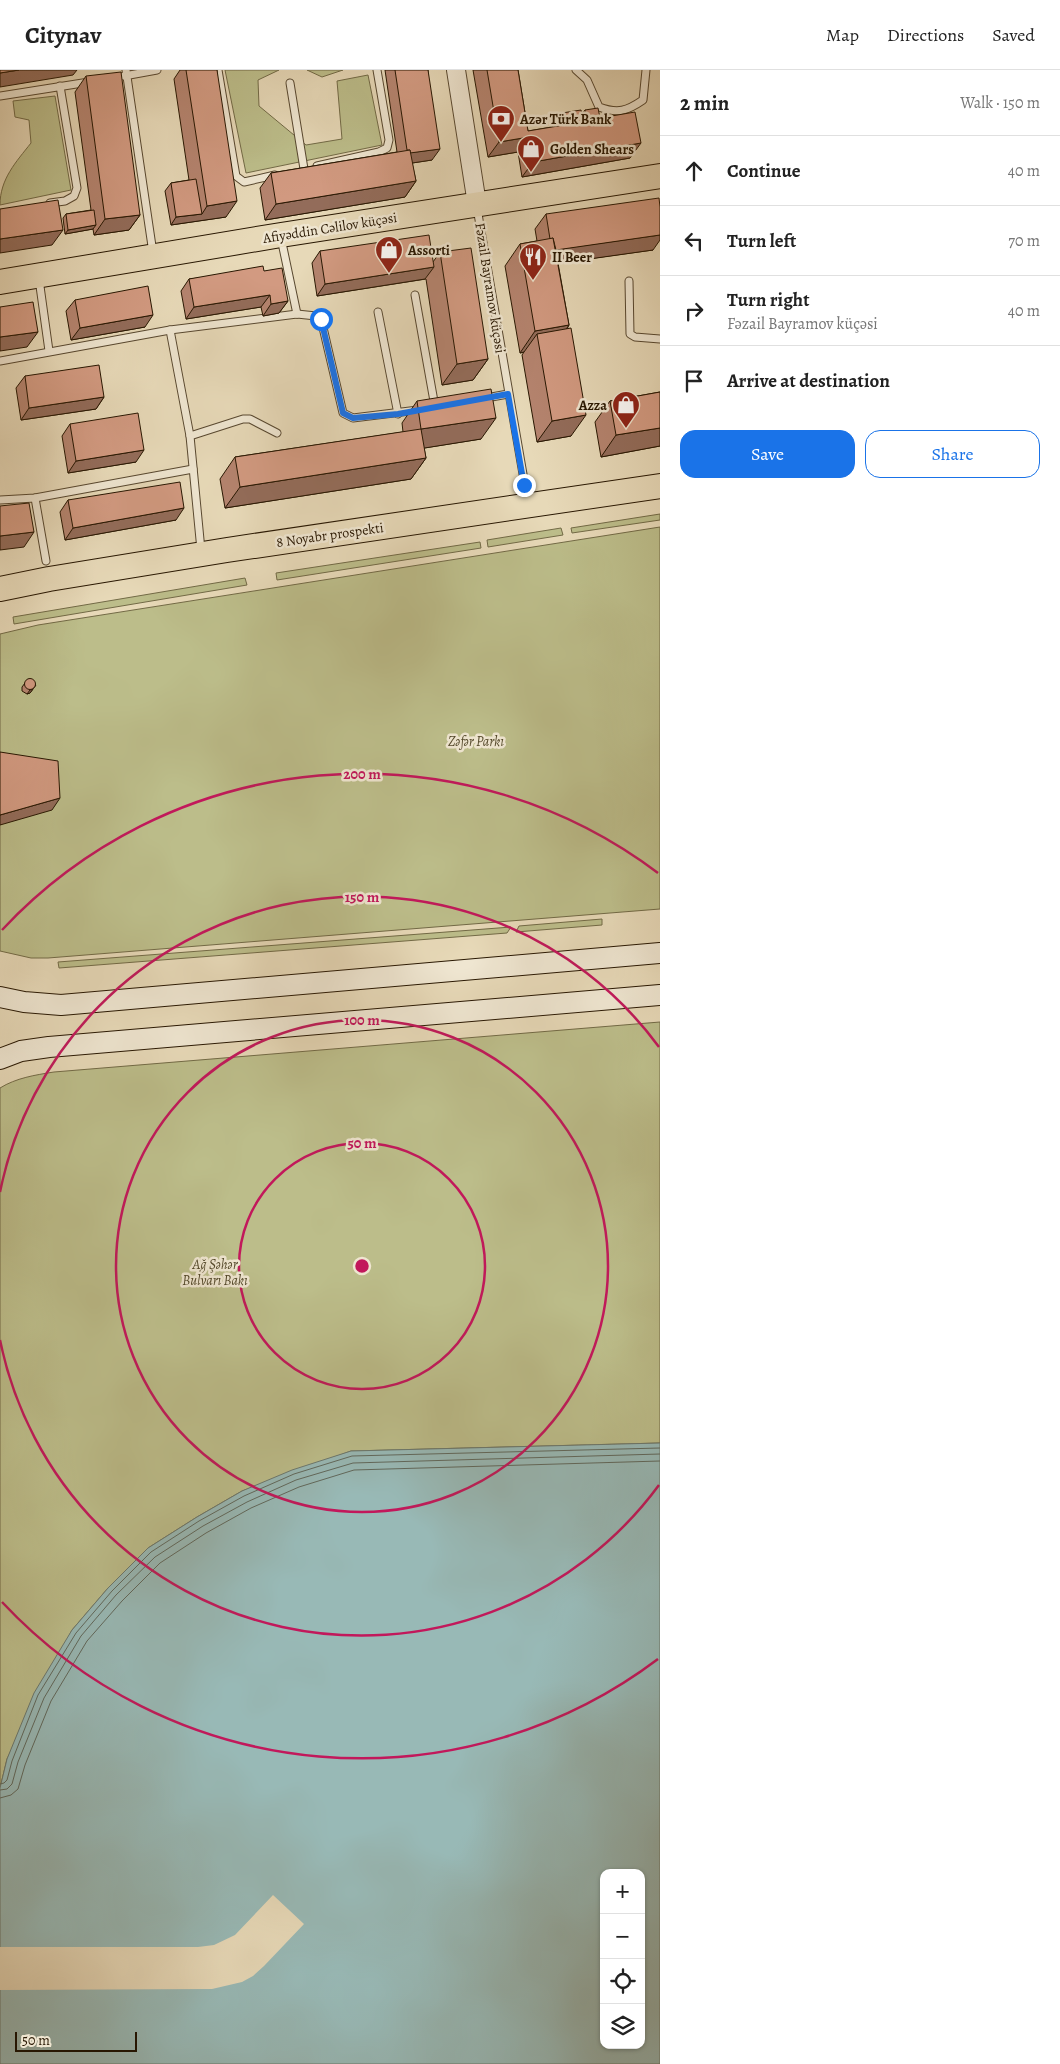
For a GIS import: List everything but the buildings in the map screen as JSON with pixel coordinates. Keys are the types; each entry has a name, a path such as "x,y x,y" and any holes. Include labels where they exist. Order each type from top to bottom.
{"highway":[{"name":"Afiyəddin Cəlilov küçəsi","path":"0,282 281,235 660,176"},
{"name":"8 Noyabr prospekti","path":"0,588 201,555 660,486"}],"main road":[{"path":"0,997 24,1002 61,1005 660,952"},
{"path":"0,1058 49,1047 660,995"}],"street":[{"name":"Fəzail Bayramov küçəsi","path":"456,70 476,204"}],"lane":[{"path":"118,77 126,73 157,70"},
{"path":"218,70 236,176 244,182 286,172"},
{"path":"295,171 379,152 387,148 389,140 378,70"},
{"path":"576,70 587,80 599,107 611,112 630,109 643,100 646,70"},
{"path":"126,73 154,256"},
{"path":"0,96 93,81"},
{"path":"290,83 304,169"},
{"path":"46,204 65,201 74,196 77,188 60,86"},
{"name":"Fəzail Bayramov küçəsi","path":"476,204 528,506"},
{"path":"281,235 297,314"},
{"path":"39,276 49,351"},
{"path":"629,281 630,334 635,337 660,339"},
{"path":"415,295 435,407"},
{"path":"378,312 398,414"},
{"path":"0,361 170,330 297,314 316,316 321,319 343,413 353,418 398,414 444,405"},
{"path":"170,330 190,436 201,555"},
{"path":"481,399 508,394"},
{"path":"190,436 243,419 250,419 277,433"},
{"path":"0,500 35,498 193,469"},
{"path":"35,498 46,561"}],"green space":[{"path":"225,70 279,70 258,80 259,106 306,145 342,139 337,81 368,75 382,145 246,173"},
{"path":"307,70 343,70 322,77"},
{"path":"55,96 71,190 0,205 3,187 10,171 31,143 29,120 15,117 13,101"},
{"path":"660,514 660,520 572,533 571,528"},
{"name":"Zəfər Parkı","path":"660,527 660,909 48,958 31,958 0,951 0,634 38,625"},
{"path":"561,528 563,535 488,547 487,540"},
{"path":"480,542 481,548 277,580 276,573"},
{"path":"245,578 247,585 14,624 13,617"},
{"path":"602,919 602,925 516,932 519,926"},
{"path":"511,927 507,933 59,968 58,962"},
{"name":"Ağ Şəhər Bulvarı Bakı","path":"660,1022 660,1443 351,1451 242,1491 148,1548 108,1588 72,1630 7,1759 0,1788 0,1088 19,1079 54,1072"}],"water":[{"path":"660,1443 660,2064 0,2064 0,1788 7,1759 34,1693 72,1630 108,1588 148,1548 242,1491 292,1470 351,1451"}],"pier":[{"path":"273,1895 304,1924 264,1966 253,1976 242,1982 212,1989 0,1990 0,1947 198,1947 214,1945 235,1935"}],"place":[{"name":"Azәr Türk Bank","path":"501,143"},
{"name":"Golden Shears","path":"531,173"},
{"name":"Assorti","path":"389,274"},
{"name":"II Beer","path":"533,281"},
{"name":"Azza","path":"626,429"}],"route":[{"path":"321,319 343,413 348,417 398,414 508,394 524,485"}]}
